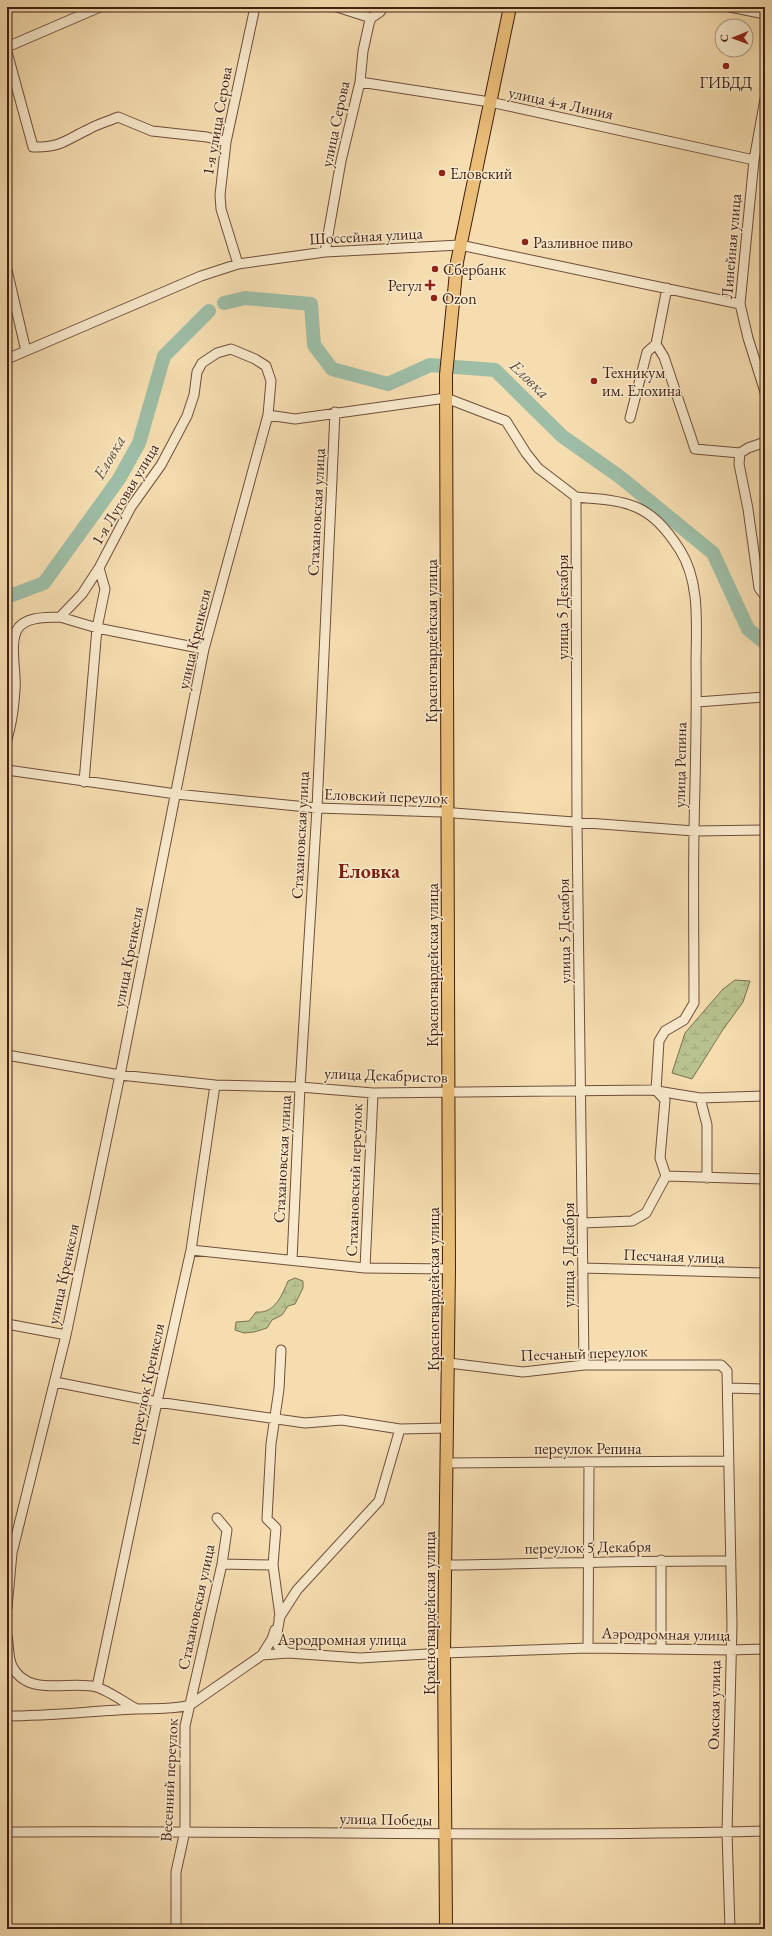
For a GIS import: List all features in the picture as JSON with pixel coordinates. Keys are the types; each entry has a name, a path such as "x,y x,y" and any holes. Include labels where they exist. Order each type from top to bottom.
{"main road":[{"name":"Красногвардейская улица","path":"446,1929 444,1652 446,1463 449,1363 449,1270 446,375 457,262 510,7"}],"street":[{"path":"7,47 100,7"},
{"name":"1-я улица Серова","path":"238,264 221,209 220,195 226,142 255,7"},
{"path":"337,7 371,18 380,12 383,7"},
{"path":"730,7 765,14"},
{"name":"улица Серова","path":"325,252 341,161 360,82 363,51 371,18"},
{"path":"7,52 33,147 56,146 89,129 118,117 152,131 207,137 226,142"},
{"name":"улица 4-я Линия","path":"360,82 490,102 754,160"},
{"name":"Линейная улица","path":"765,99 754,160 740,304 748,338 765,392"},
{"name":"Шоссейная улица","path":"7,359 201,276 238,264 325,252 460,245 740,304"},
{"path":"7,270 26,351"},
{"path":"630,418 647,352 656,344 667,288"},
{"path":"656,344 664,357 694,449 740,452 765,442"},
{"name":"улица Кренкеля","path":"7,1608 12,1553 66,1335 120,1075 204,649 268,415 271,381 266,366 255,359 230,349 217,353"},
{"name":"1-я Луговая улица","path":"84,782 97,628 104,589 99,568 131,507 162,465 187,416 194,395 197,372 202,363 217,353"},
{"path":"268,415 295,419 335,412 446,398 506,421 526,453 538,468 576,498"},
{"name":"Стахановская улица","path":"292,1260 300,1087 317,808 335,412"},
{"path":"740,452 739,464 748,509 759,588 765,596"},
{"name":"улица Репина","path":"576,498 630,504 646,511 659,522 680,551 689,570 696,604 697,702 694,831 694,1003 684,1020 665,1031 659,1041 656,1090"},
{"name":"улица 5 Декабря","path":"576,498 577,824 580,1091 584,1223 584,1364"},
{"path":"60,617 82,594 99,568"},
{"path":"7,739 11,725 16,689 14,641 19,627 31,619 60,617 97,628 204,649"},
{"path":"697,702 765,697"},
{"name":"Еловский переулок","path":"7,770 176,794 317,808 448,813 577,824 694,831 765,830"},
{"name":"улица Декабристов","path":"7,1055 120,1075 215,1086 300,1087 373,1093 656,1090 700,1098 765,1096"},
{"name":"переулок Кренкеля","path":"98,1687 157,1402 191,1250 215,1086"},
{"path":"584,1223 632,1221 646,1213 666,1176 660,1158 665,1100 656,1090"},
{"name":"Стахановский переулок","path":"365,1268 373,1093"},
{"path":"700,1098 708,1124 707,1178"},
{"path":"666,1176 765,1179"},
{"path":"191,1250 365,1268 449,1270"},
{"name":"Песчаная улица","path":"583,1268 765,1273"},
{"path":"7,1324 66,1335"},
{"path":"281,1350 279,1389 271,1444 267,1519 276,1528 274,1565 280,1616 277,1633 278,1646 288,1653"},
{"name":"Песчаный переулок","path":"449,1363 523,1372 584,1364 721,1365"},
{"name":"Омская улица","path":"721,1365 727,1371 729,1388 732,1624 730,1650 727,1832 730,1929"},
{"path":"55,1382 157,1402 274,1420 306,1423 342,1420 400,1429 447,1428"},
{"path":"729,1388 765,1389"},
{"path":"262,1654 272,1638 280,1616 297,1590 379,1501 400,1429"},
{"name":"переулок Репина","path":"446,1463 729,1462"},
{"path":"588,1648 589,1463"},
{"name":"Стахановская улица","path":"190,1704 222,1564 227,1530 217,1518"},
{"path":"661,1560 661,1649"},
{"name":"переулок 5 Декабря","path":"445,1565 588,1563 661,1560 731,1561"},
{"path":"222,1564 274,1565"},
{"path":"7,1636 12,1666 20,1676 32,1684 98,1687 136,1709"},
{"name":"Аэродромная улица","path":"7,1716 42,1716 136,1709 178,1708 190,1704 262,1654 288,1653 360,1658 444,1652 588,1648 765,1649"},
{"name":"Весенний переулок","path":"176,1929 176,1872 185,1831 185,1726 190,1704"},
{"name":"улица Победы","path":"7,1832 185,1831 446,1835 765,1831"}],"green space":[{"path":"735,980 750,981 743,1002 722,1031 692,1079 672,1073 685,1033 723,989"},
{"path":"295,1278 303,1281 303,1288 295,1304 288,1306 282,1315 272,1320 267,1328 244,1333 235,1330 236,1322 249,1321 256,1312 263,1312 273,1307 288,1281"}],"waterway":[{"name":"Еловка","path":"224,303 245,298 311,304 314,345 332,369 388,384 430,365 495,370 562,436 620,477 713,553 748,629 765,643"},
{"name":"Еловка","path":"7,597 44,583 119,479 139,443 164,356 209,311"}],"place":[{"name":"ГИБДД","path":"726,66"},
{"name":"Еловский","path":"442,173"},
{"name":"Разливное пиво","path":"525,242"},
{"name":"Сбербанк","path":"435,269"},
{"name":"Регул","path":"430,285"},
{"name":"Ozon","path":"434,298"},
{"name":"Техникум им. Елохина","path":"594,381"}],"district":[{"name":"Еловка","path":"369,871"}]}
